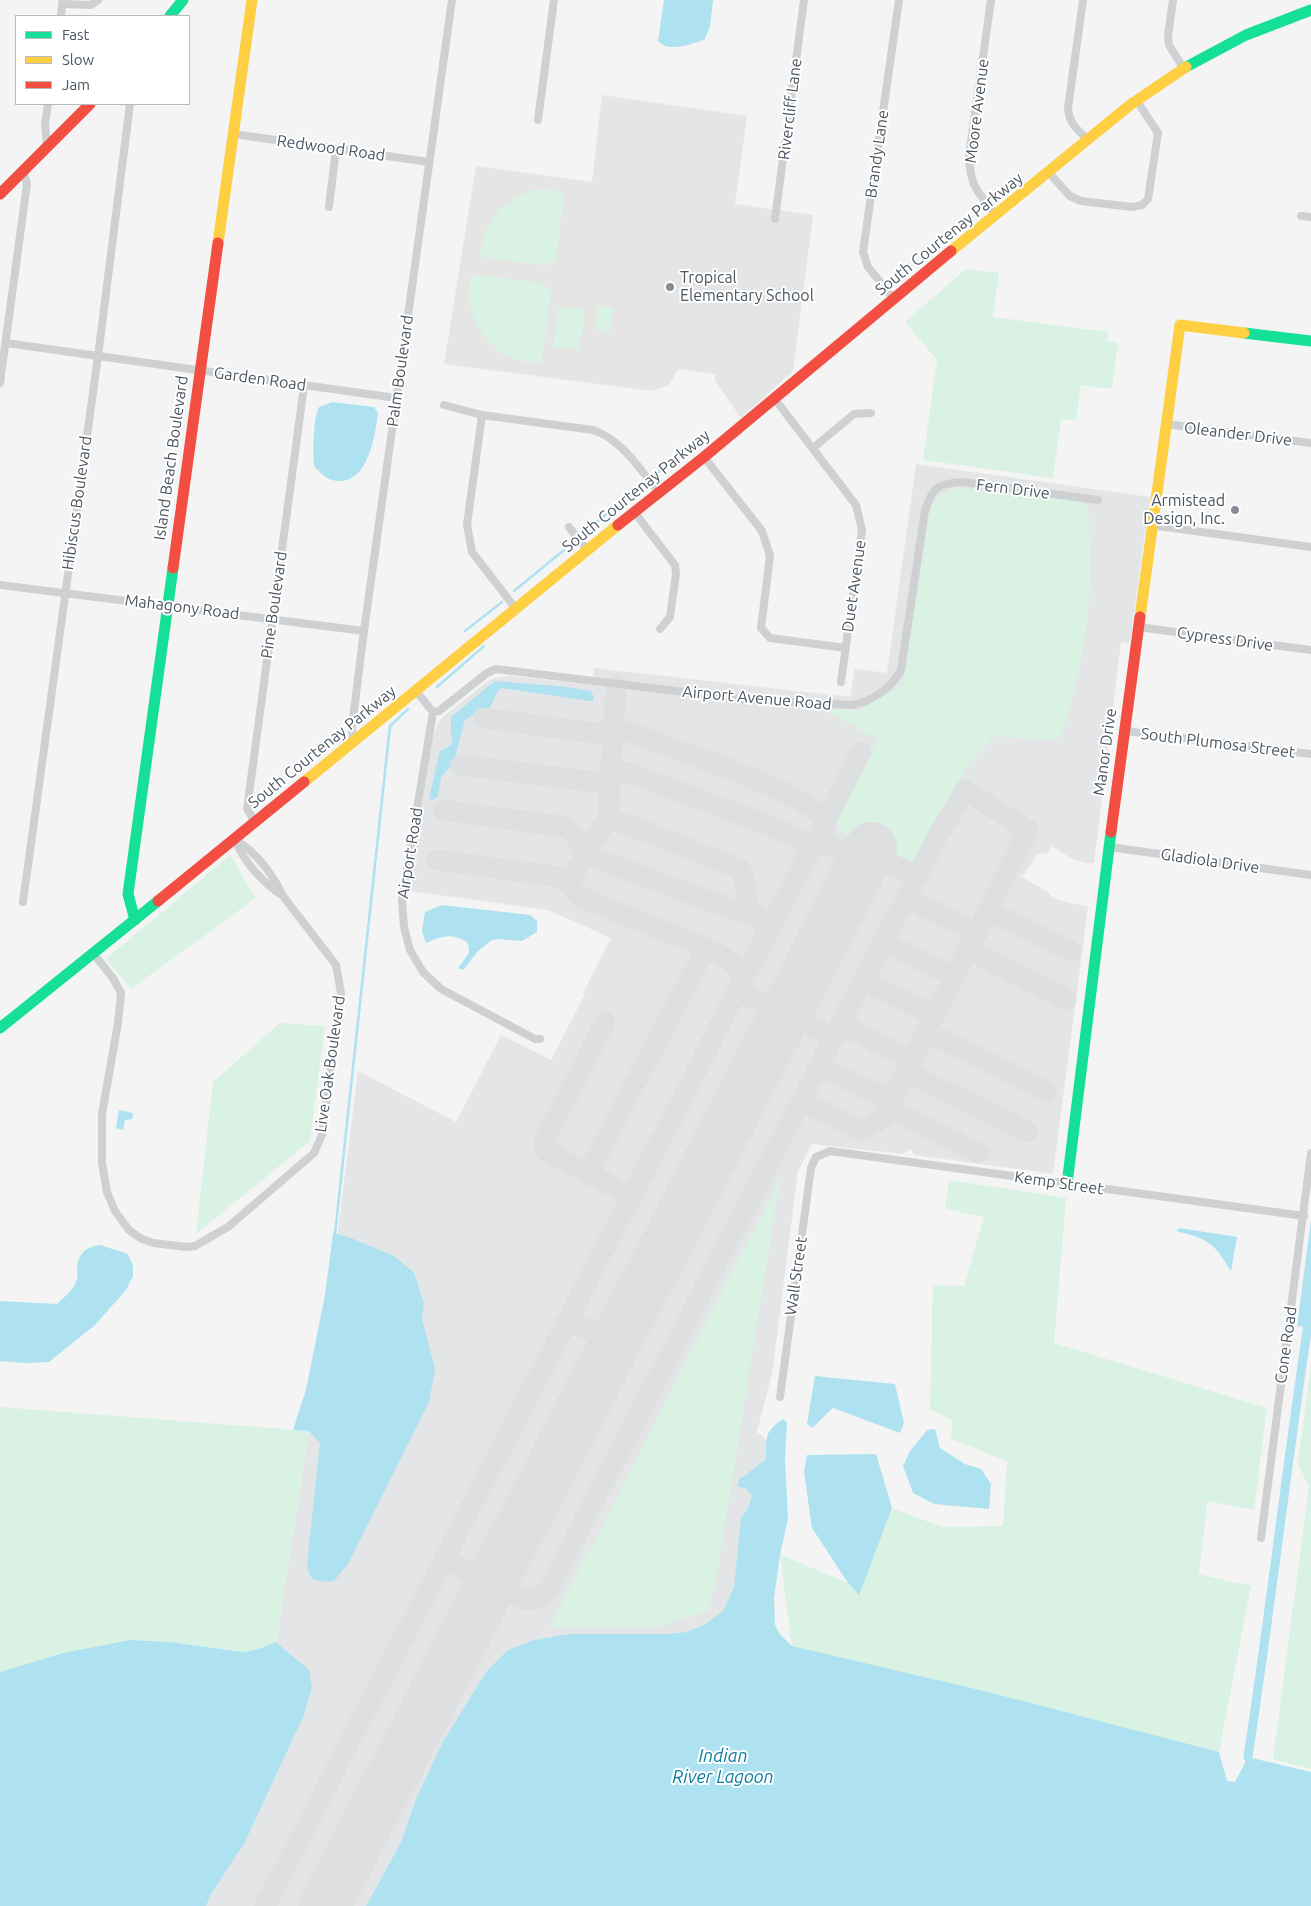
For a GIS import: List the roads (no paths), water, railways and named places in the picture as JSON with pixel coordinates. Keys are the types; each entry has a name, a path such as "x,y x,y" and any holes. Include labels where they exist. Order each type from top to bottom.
{"street":[{"path":"61,15 63,2 91,5 98,0"},
{"path":"171,15 184,0"},
{"name":"Island Beach Boulevard","path":"135,920 128,894 252,0"},
{"name":"Palm Boulevard","path":"353,742 352,727 364,631 452,0"},
{"path":"538,120 554,0"},
{"name":"Rivercliff Lane","path":"775,219 804,0"},
{"name":"Brandy Lane","path":"894,299 868,267 863,252 899,0"},
{"name":"Moore Avenue","path":"992,0 969,156 970,175 974,187 996,215"},
{"path":"1083,0 1068,118 1072,125 1088,140"},
{"path":"1173,0 1168,36 1169,45 1184,69"},
{"name":"South Courtenay Parkway","path":"0,1028 236,840 255,822 658,492 704,457 1137,101 1184,69 1242,37 1290,16 1311,10"},
{"path":"1049,173 1070,196 1081,201 1132,208 1145,203 1148,199 1158,133 1137,101"},
{"path":"47,147 45,124 48,105"},
{"path":"0,194 89,105"},
{"name":"Hibiscus Boulevard","path":"22,902 98,356 130,105"},
{"name":"Redwood Road","path":"233,134 429,162"},
{"path":"329,207 336,149"},
{"path":"0,383 27,184 23,170"},
{"path":"1301,216 1311,217"},
{"name":"Manor Drive","path":"1067,1184 1109,847 1180,325 1311,341"},
{"name":"Garden Road","path":"6,343 396,398"},
{"name":"Pine Boulevard","path":"255,822 246,810 304,386"},
{"name":"Duet Avenue","path":"774,398 856,504 862,530 841,682"},
{"path":"444,405 482,415 593,430 604,434 619,445 658,492"},
{"path":"813,448 854,414 870,413"},
{"path":"482,415 468,538 472,552 516,609"},
{"name":"Oleander Drive","path":"1166,424 1311,443"},
{"path":"704,457 762,531 770,556 761,628 770,638 846,648"},
{"name":"Fern Drive","path":"931,492 946,483 962,482 1098,500"},
{"name":"Airport Avenue Road","path":"433,712 439,711 487,673 496,669 749,700 852,705 865,703 894,682 900,670 925,510 931,492"},
{"path":"634,512 675,566 676,574 670,618 660,629"},
{"path":"1152,525 1311,547"},
{"path":"569,527 588,550"},
{"name":"Mahagony Road","path":"0,585 364,631"},
{"name":"Cypress Drive","path":"1138,627 1311,650"},
{"path":"416,691 433,712"},
{"name":"Airport Road","path":"433,712 402,900 404,927 410,950 423,972 441,989 535,1039 540,1039"},
{"name":"South Plumosa Street","path":"1125,731 1311,754"},
{"name":"Live Oak Boulevard","path":"93,953 113,978 121,993 118,1023 102,1114 102,1163 107,1192 120,1220 128,1230 140,1238 153,1243 172,1246 187,1248 196,1246 228,1227 314,1153 322,1135 341,993 336,965 282,896 271,889 241,853 236,840"},
{"name":"Gladiola Drive","path":"1109,847 1311,875"},
{"name":"Kemp Street","path":"816,1157 830,1151 1304,1216"},
{"name":"Cone Road","path":"1261,1538 1311,1153"},
{"name":"Wall Street","path":"780,1397 811,1168 816,1157"}],"water":[{"path":"664,0 713,0 710,27 704,40 674,47 663,45 658,41"},
{"path":"332,402 374,407 378,413 371,449 366,461 360,471 352,478 342,481 327,478 314,466 314,435 317,413 319,407"},
{"path":"495,681 591,691 594,697 593,701 590,701 501,688 489,708 482,709 465,720 453,764 441,777 438,796 432,800 429,798 440,751 451,745 453,738 451,734 451,717"},
{"path":"442,905 530,915 537,921 537,932 522,941 497,939 491,941 478,951 463,970 458,968 469,953 468,943 457,937 447,936 426,943 422,931 425,912"},
{"path":"119,1110 133,1113 132,1119 125,1120 123,1130 116,1128"},
{"path":"1311,1220 1311,1328 1297,1326"},
{"path":"1179,1228 1237,1237 1231,1271 1219,1253 1209,1243 1176,1231"},
{"path":"333,1233 351,1238 394,1256 414,1273 424,1303 422,1319 435,1369 429,1402 348,1564 334,1581 319,1581 312,1578 307,1564 320,1443 309,1431 293,1430 306,1390 325,1295"},
{"path":"100,1245 128,1254 133,1266 133,1276 126,1290 95,1325 49,1362 0,1361 0,1301 57,1304 69,1293 76,1283 78,1262 81,1254 91,1247"},
{"path":"815,1376 895,1384 904,1423 900,1433 833,1408 812,1428 807,1424"},
{"name":"Indian River Lagoon","path":"783,1419 787,1423 785,1459 788,1519 780,1555 774,1598 775,1625 779,1633 792,1646 988,1692 1219,1752 1227,1781 1235,1782 1248,1757 1311,1772 1311,1906 366,1906 401,1842 416,1799 442,1743 486,1672 508,1650 534,1640 569,1634 665,1634 686,1632 704,1625 723,1611 734,1587 741,1517 747,1510 752,1496 746,1489 737,1486 739,1480 766,1459 767,1436 772,1428"},
{"path":"935,1429 940,1448 965,1464 981,1469 991,1484 989,1509 934,1504 913,1493 903,1466 910,1451 927,1430"},
{"path":"876,1454 892,1508 859,1595 846,1580 812,1528 804,1472 807,1455"},
{"path":"130,1640 170,1642 243,1652 259,1649 276,1642 309,1670 312,1688 304,1715 245,1842 210,1896 206,1906 0,1906 0,1672 63,1653"}],"waterway":[{"path":"656,474 686,450"},
{"path":"592,526 641,486"},
{"path":"514,591 564,550"},
{"path":"465,631 502,602"},
{"path":"437,687 484,646"},
{"path":"335,1234 390,726 408,709"},
{"path":"1248,1757 1311,1304"}],"place":[{"name":"Tropical Elementary School","path":"670,287"},
{"name":"Armistead Design, Inc.","path":"1235,510"}]}
